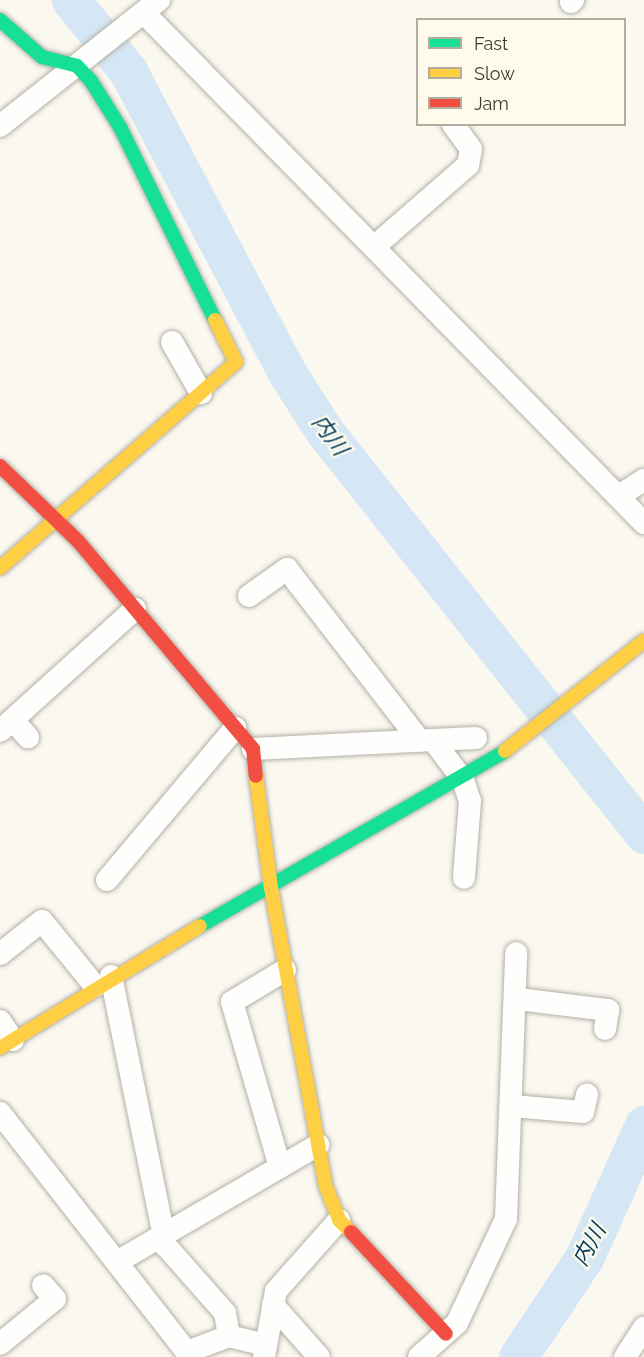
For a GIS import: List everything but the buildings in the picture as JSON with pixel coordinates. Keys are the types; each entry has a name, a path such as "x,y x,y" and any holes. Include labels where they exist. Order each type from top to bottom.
{"street":[{"path":"0,126 146,12 644,523"},
{"path":"0,20 42,57 80,63 120,127 236,362 0,568"},
{"path":"374,247 468,165 471,149 454,126"},
{"path":"172,342 201,393"},
{"path":"0,466 57,520 253,748 271,888 285,970 318,1145 339,1220 446,1334"},
{"path":"619,496 644,480"},
{"path":"249,596 287,569 426,741 463,780 470,801 464,878"},
{"path":"28,737 7,726 51,672 135,609"},
{"path":"4,1036 463,780 522,738 644,641"},
{"path":"106,880 235,728"},
{"path":"253,748 476,738"},
{"path":"0,954 42,921 103,981 166,1246 225,1313 229,1336"},
{"path":"419,1357 457,1323 506,1219 518,999 516,953"},
{"path":"280,1167 232,1002 285,970"},
{"path":"518,999 608,1010 605,1029"},
{"path":"512,1107 583,1112 587,1094"},
{"path":"4,1126 117,1262 187,1352 229,1336 265,1351 276,1291 339,1220"},
{"path":"117,1262 318,1145"},
{"path":"0,1344 55,1299 44,1285"},
{"path":"273,1305 319,1357"},
{"path":"625,1357 644,1328"}],"waterway":[{"name":"内川","path":"71,0 128,71 288,374 325,432 644,834"},
{"name":"内川","path":"518,1357 585,1256 644,1125"}],"traffic: fast":[{"path":"0,20 42,57 77,66 91,81 120,127 215,320"},
{"path":"200,926 505,751"}],"traffic: slow":[{"path":"0,568 236,362 215,320"},
{"path":"505,751 644,641"},
{"path":"256,776 271,888 326,1187 339,1220 351,1232"},
{"path":"0,1048 200,926"}],"traffic: jam":[{"path":"0,466 78,541 253,749 256,776"},
{"path":"351,1232 446,1334"}]}
